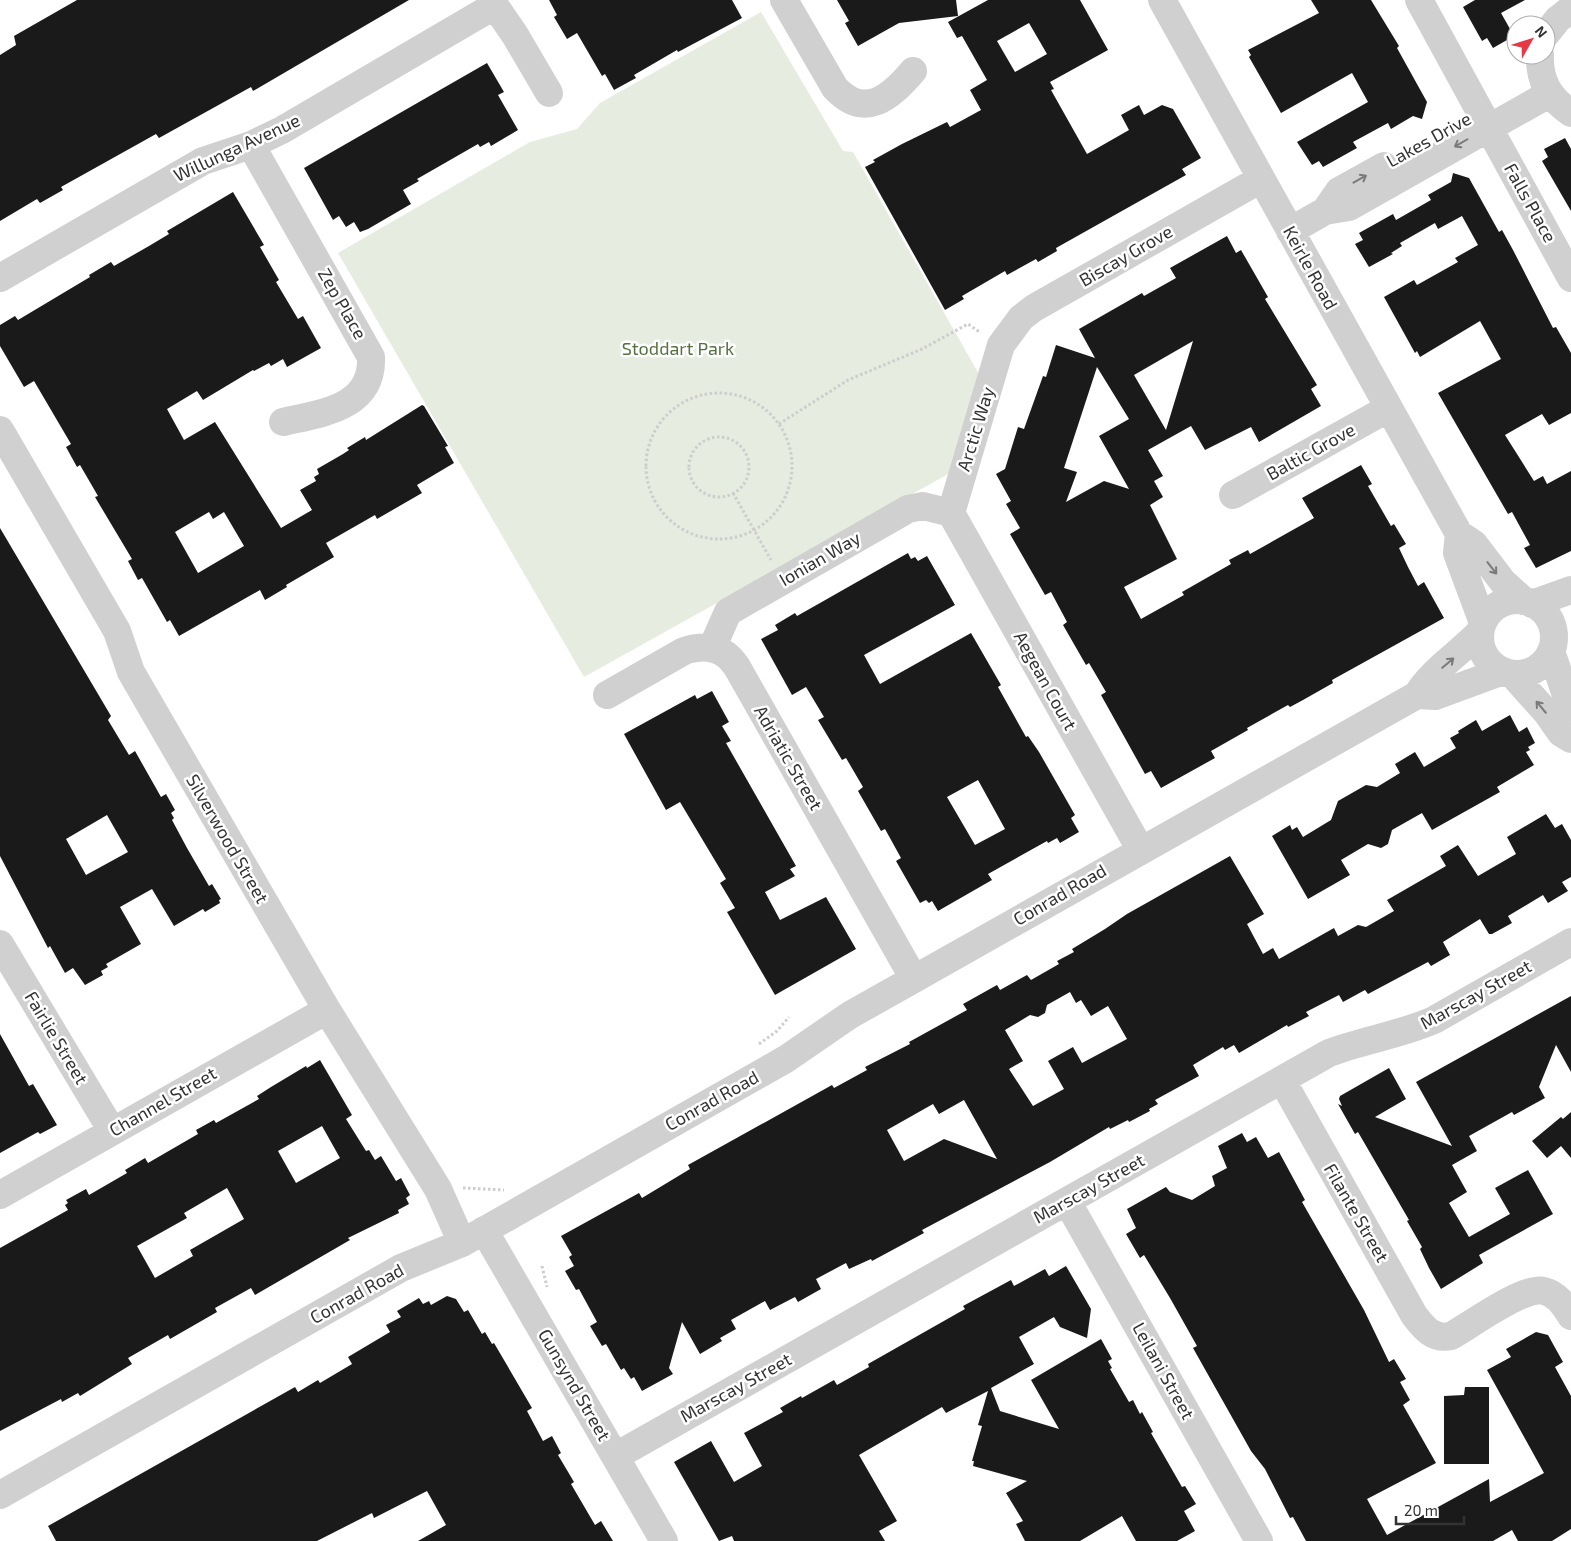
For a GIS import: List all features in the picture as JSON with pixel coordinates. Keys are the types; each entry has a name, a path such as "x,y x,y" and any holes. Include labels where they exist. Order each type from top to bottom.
{"street":[{"path":"784,0 835,88 842,96 854,103 878,102 892,94 913,71"},
{"name":"Keirle Road","path":"1162,0 1460,534 1474,544 1503,582 1528,603"},
{"name":"Falls Place","path":"1419,0 1571,278"},
{"path":"492,3 515,35 550,93"},
{"name":"Willunga Avenue","path":"0,278 203,160 251,145 282,130 492,3"},
{"path":"1556,22 1571,9"},
{"path":"1543,75 1571,113"},
{"name":"Lakes Drive","path":"1290,231 1325,211 1349,207 1485,119 1543,75"},
{"name":"Zep Place","path":"251,145 371,357 371,367 366,384 356,398 328,411 283,422"},
{"name":"Biscay Grove","path":"1001,345 1021,318 1034,308 1261,179"},
{"name":"Arctic Way","path":"951,513 1001,345"},
{"name":"Baltic Grove","path":"1233,495 1389,408"},
{"name":"Silverwood Street","path":"0,430 117,632 130,672 327,1010 438,1189 473,1236"},
{"name":"Ionian Way","path":"712,648 728,612 782,580 908,509 923,506 951,513"},
{"name":"Aegean Court","path":"951,513 1140,849"},
{"path":"1460,534 1457,553 1482,628 1483,651 1494,667 1507,673 1547,713 1561,733 1571,739"},
{"path":"1482,628 1488,614 1500,605 1514,601 1528,603 1571,590"},
{"path":"1528,603 1547,616 1559,640 1571,710"},
{"name":"Conrad Road","path":"0,1495 401,1268 473,1236 786,1059 850,1015 914,978 1140,849 1417,695 1427,678 1444,666 1482,628"},
{"path":"1507,673 1531,672 1540,667 1559,640"},
{"path":"607,695 684,651 694,648 712,648"},
{"name":"Adriatic Street","path":"712,648 728,656 737,668 914,978"},
{"name":"Conrad Road","path":"1417,695 1435,696 1507,673"},
{"name":"Marscay Street","path":"616,1456 1329,1053 1344,1047 1408,1031 1434,1020 1571,942"},
{"name":"Fairlie Street","path":"0,944 112,1132"},
{"name":"Channel Street","path":"0,1195 327,1010"},
{"name":"Filante Street","path":"1282,1080 1414,1315 1426,1330 1439,1341 1523,1294 1537,1290 1555,1295 1571,1316"},
{"name":"Leilani Street","path":"1067,1201 1259,1541"},
{"name":"Gunsynd Street","path":"473,1236 616,1456 664,1541"}],"path":[{"path":"779,424 848,380 922,349 968,324 1001,345"},
{"path":"722,393 747,399 768,412 779,424 788,440 792,457 792,475 788,492 780,507 769,520 755,530 739,537 723,540 690,534 675,525 653,499 648,483 647,449 662,419 674,407 706,394 722,393"},
{"path":"711,438 731,439 745,452 749,461 747,480 734,493 714,496 697,486 692,478 691,458 702,442 711,438"},
{"path":"734,493 782,580"},
{"path":"457,1188 505,1190 512,1187"}],"green space":[{"name":"Stoddart Park","path":"761,12 843,151 853,152 980,376 950,473 584,677 338,253 530,142 577,129 600,103"}],"building":[{"path":"77,0 409,0 253,91 251,87 159,138 156,134 61,187 63,190 40,203 37,199 0,221 0,55 16,45 14,36"},
{"path":"549,0 732,0 742,18 678,52 677,50 634,75 636,78 614,90 605,74 602,76 577,33 567,39 554,17 557,15"},
{"path":"837,0 956,0 958,16 899,23 858,46 845,23 849,21"},
{"path":"988,0 1080,0 1108,50 1050,82 1054,89 1051,90 1087,154 1129,130 1121,115 1139,105 1144,115 1162,105 1173,109 1201,158 1182,169 1186,175 1056,248 1057,251 1038,262 1036,259 1007,275 1005,271 962,296 964,299 945,310 865,167 875,162 873,160 902,144 947,122 950,127 981,110 970,90 987,80 962,36 957,38 948,22","holes":["1029,23 1047,54 1015,72 997,41"]},
{"path":"1311,0 1371,0 1399,46 1397,48 1427,102 1422,119 1413,116 1391,129 1388,123 1353,142 1357,148 1323,167 1319,161 1312,165 1297,142 1368,102 1352,73 1281,113 1249,57 1251,55 1248,50 1319,13"},
{"path":"1475,0 1525,0 1501,13 1506,22 1506,41 1493,48 1487,38 1482,41 1463,7"},
{"path":"487,63 504,92 498,95 518,130 491,146 489,142 480,147 478,144 417,179 419,181 403,190 411,204 368,229 360,232 354,222 346,227 339,216 333,220 304,168"},
{"path":"1565,138 1571,149 1571,211 1542,161 1548,157 1544,149"},
{"path":"1453,173 1469,178 1499,232 1502,230 1553,328 1556,327 1571,353 1571,413 1549,425 1542,414 1505,435 1534,481 1543,476 1547,484 1571,471 1571,551 1536,568 1524,548 1530,545 1512,512 1508,514 1438,393 1501,359 1480,321 1420,357 1417,351 1415,353 1384,297 1414,280 1417,285 1458,262 1455,258 1478,245 1462,216 1438,229 1435,223 1400,243 1402,246 1391,253 1393,254 1369,267 1355,244 1363,240 1359,233 1393,214 1396,220 1431,200 1428,195 1451,182"},
{"path":"233,192 264,245 260,247 279,280 276,282 298,319 303,316 321,348 287,367 283,359 271,366 269,363 253,370 203,400 197,391 167,409 184,440 215,422 281,528 312,510 300,490 316,481 314,477 319,474 317,469 349,450 347,448 365,437 366,440 422,405 448,446 445,447 454,463 417,485 422,493 377,519 375,515 326,543 334,557 286,585 287,587 265,600 260,590 179,636 170,620 167,622 142,578 138,580 128,561 132,559 95,497 98,496 80,465 77,467 66,447 71,444 34,381 24,387 0,346 0,325 15,316 18,320 90,277 89,275 111,262 114,266 169,234 167,231","holes":["209,512 213,519 224,512 244,546 198,573 175,532"]},
{"path":"1227,236 1236,253 1241,250 1268,297 1265,299 1317,385 1311,389 1321,406 1259,442 1251,427 1205,450 1191,426 1148,450 1163,476 1154,481 1163,497 1150,505 1177,559 1124,587 1141,619 1184,595 1182,592 1231,564 1229,560 1248,550 1250,554 1314,518 1302,498 1361,465 1372,484 1368,486 1391,526 1394,524 1406,544 1399,548 1418,586 1424,582 1444,618 1332,680 1333,683 1303,700 1290,707 1288,705 1247,728 1248,730 1211,751 1215,758 1161,788 1151,771 1145,774 1101,695 1106,692 1089,663 1086,665 1063,625 1067,622 1051,592 1045,595 1010,534 1020,528 1006,504 1011,501 996,474 1005,469 1018,427 1024,429 1043,376 1046,377 1056,345 1095,358 1079,329 1142,293 1144,296 1176,278 1170,268","holes":["1193,341 1166,430 1134,375","1097,367 1129,419 1099,436 1129,489 1104,481 1066,502 1077,472 1064,468"]},
{"path":"0,528 111,716 108,720 129,755 135,751 161,797 166,794 175,810 171,813 174,818 172,820 209,886 212,884 221,899 219,900 220,903 205,912 203,909 174,926 152,889 120,907 141,944 106,964 108,967 101,971 103,975 85,985 73,968 65,973 50,946 48,948 0,856","holes":["107,815 128,852 86,875 66,839"]},
{"path":"908,553 911,559 915,557 918,561 927,556 955,605 864,655 880,684 971,633 1001,685 998,687 1026,737 1028,736 1039,752 1075,815 1071,818 1079,832 1060,843 1057,838 1048,843 1047,841 988,874 992,880 938,911 932,901 929,903 926,900 920,903 896,861 901,858 885,829 881,831 858,791 863,787 846,758 842,760 818,720 824,717 806,687 792,695 761,639 778,630 775,625 795,613 797,616","holes":["978,780 1005,829 975,845 947,797"]},
{"path":"712,691 729,722 722,726 731,741 726,743 796,866 790,869 795,876 765,892 780,920 826,897 856,949 775,995 727,912 735,908 720,883 726,879 680,802 666,810 624,734 695,695 697,699"},
{"path":"1510,715 1519,732 1527,727 1535,743 1528,747 1530,750 1526,752 1534,765 1497,787 1500,792 1432,830 1422,813 1392,830 1388,844 1381,848 1368,844 1341,860 1350,875 1308,899 1272,836 1290,825 1292,830 1297,827 1303,837 1331,820 1338,801 1366,785 1377,787 1400,773 1395,764 1415,752 1424,767 1456,748 1450,738 1476,720 1482,731"},
{"path":"1546,814 1555,828 1562,824 1571,840 1571,877 1562,882 1568,891 1548,903 1543,895 1508,916 1512,923 1492,934 1489,934 1480,919 1443,942 1450,955 1431,966 1428,962 1368,994 1365,990 1343,1002 1339,995 1306,1012 1309,1016 1288,1027 1287,1025 1239,1053 1234,1045 1225,1050 1223,1047 1193,1065 1199,1076 1155,1100 1158,1104 1149,1109 1150,1111 1129,1122 1128,1120 1110,1129 1109,1127 1050,1162 922,1230 924,1233 872,1261 871,1259 849,1269 846,1263 816,1279 821,1289 798,1302 795,1297 770,1310 765,1301 731,1320 736,1329 720,1338 722,1341 700,1354 682,1322 669,1368 673,1374 642,1391 634,1377 631,1379 624,1368 621,1370 606,1344 602,1346 590,1326 597,1322 579,1289 576,1290 565,1271 574,1266 569,1257 572,1255 561,1236 639,1193 642,1198 690,1169 688,1165 832,1085 834,1088 867,1070 865,1067 910,1044 909,1042 967,1010 963,1004 997,985 1000,990 1027,975 1031,980 1059,964 1057,961 1074,952 1072,949 1127,914 1230,856 1264,914 1247,924 1263,954 1273,948 1279,959 1334,928 1338,936 1358,925 1366,927 1394,911 1387,900 1446,866 1440,856 1458,845 1478,876 1516,854 1507,837","holes":["1070,992 1076,1003 1081,1000 1091,1016 1108,1006 1127,1039 1082,1063 1073,1047 1048,1061 1064,1089 1033,1106 1009,1069 1023,1061 1005,1030 1030,1015 1038,1017 1045,1013 1047,1005","964,1100 997,1159 944,1139 904,1161 887,1130 933,1104 939,1114"]},
{"path":"1571,996 1571,1072 1556,1045 1539,1087 1545,1098 1514,1115 1512,1112 1469,1136 1477,1151 1452,1165 1467,1192 1449,1203 1469,1237 1510,1214 1495,1188 1528,1170 1553,1214 1479,1255 1483,1263 1441,1289 1420,1249 1422,1247 1407,1221 1409,1220 1358,1132 1355,1134 1338,1104 1342,1106 1339,1099 1340,1096 1389,1068 1406,1099 1375,1117 1452,1146 1416,1082"},
{"path":"0,1034 29,1086 33,1084 57,1125 40,1134 38,1132 0,1153"},
{"path":"320,1060 352,1115 346,1119 366,1151 369,1150 375,1160 381,1156 396,1181 401,1178 410,1195 406,1198 409,1204 398,1210 399,1213 348,1238 350,1240 255,1295 251,1288 215,1308 217,1312 170,1339 168,1335 128,1358 132,1364 80,1396 78,1393 62,1402 61,1399 0,1431 0,1248 68,1210 65,1205 68,1203 66,1200 86,1189 89,1195 127,1173 125,1170 145,1158 148,1163 198,1134 196,1130 214,1120 216,1123 259,1099 257,1096 306,1066 307,1068","holes":["322,1126 340,1158 296,1183 278,1151","227,1188 244,1219 190,1250 193,1256 155,1278 137,1246 187,1218 184,1213"]},
{"path":"1571,1112 1571,1158 1561,1146 1547,1158 1532,1141 1561,1117 1563,1119"},
{"path":"1242,1133 1247,1142 1256,1137 1268,1158 1279,1152 1305,1200 1302,1202 1364,1310 1389,1362 1394,1359 1406,1379 1400,1382 1410,1400 1403,1405 1436,1463 1367,1499 1387,1535 1489,1479 1490,1502 1544,1473 1487,1370 1511,1357 1506,1349 1536,1332 1548,1335 1563,1362 1555,1367 1571,1396 1571,1529 1552,1541 1518,1541 1512,1530 1493,1541 1306,1541 1293,1517 1290,1518 1265,1469 1251,1451 1193,1348 1197,1346 1170,1298 1144,1255 1140,1258 1126,1234 1136,1228 1127,1209 1166,1187 1170,1192 1192,1200 1215,1186 1212,1176 1227,1168 1218,1146"},
{"path":"1066,1266 1091,1309 1087,1338 1060,1327 1054,1317 1019,1337 1034,1364 991,1388 1000,1411 1059,1429 1031,1380 1101,1339 1112,1359 1108,1361 1112,1368 1110,1369 1129,1402 1133,1400 1140,1414 1142,1412 1153,1432 1151,1433 1182,1487 1185,1486 1196,1504 1184,1511 1195,1531 1177,1541 1136,1541 1122,1516 1080,1541 1025,1541 1016,1524 1023,1521 1006,1493 1027,1481 973,1466 974,1461 972,1461 982,1426 978,1425 988,1391 946,1413 942,1407 859,1455 897,1521 879,1531 885,1541 734,1541 732,1536 719,1541 674,1462 711,1441 734,1482 762,1466 744,1433 783,1412 780,1408 834,1380 837,1385 869,1367 868,1364 965,1309 963,1306 1011,1280 1014,1286 1045,1269 1049,1276"},
{"path":"447,1296 456,1299 464,1312 468,1310 482,1334 485,1332 492,1344 494,1343 532,1408 527,1411 543,1441 552,1436 561,1453 558,1455 574,1482 571,1484 595,1525 601,1521 613,1541 418,1541 446,1525 427,1491 374,1518 372,1513 317,1541 56,1541 48,1526 295,1387 298,1392 318,1380 320,1383 352,1364 348,1357 390,1332 386,1325 401,1317 397,1311 419,1298 423,1304 429,1301 431,1305"},
{"path":"1465,1387 1489,1387 1489,1464 1444,1464 1444,1396 1464,1395"}]}
